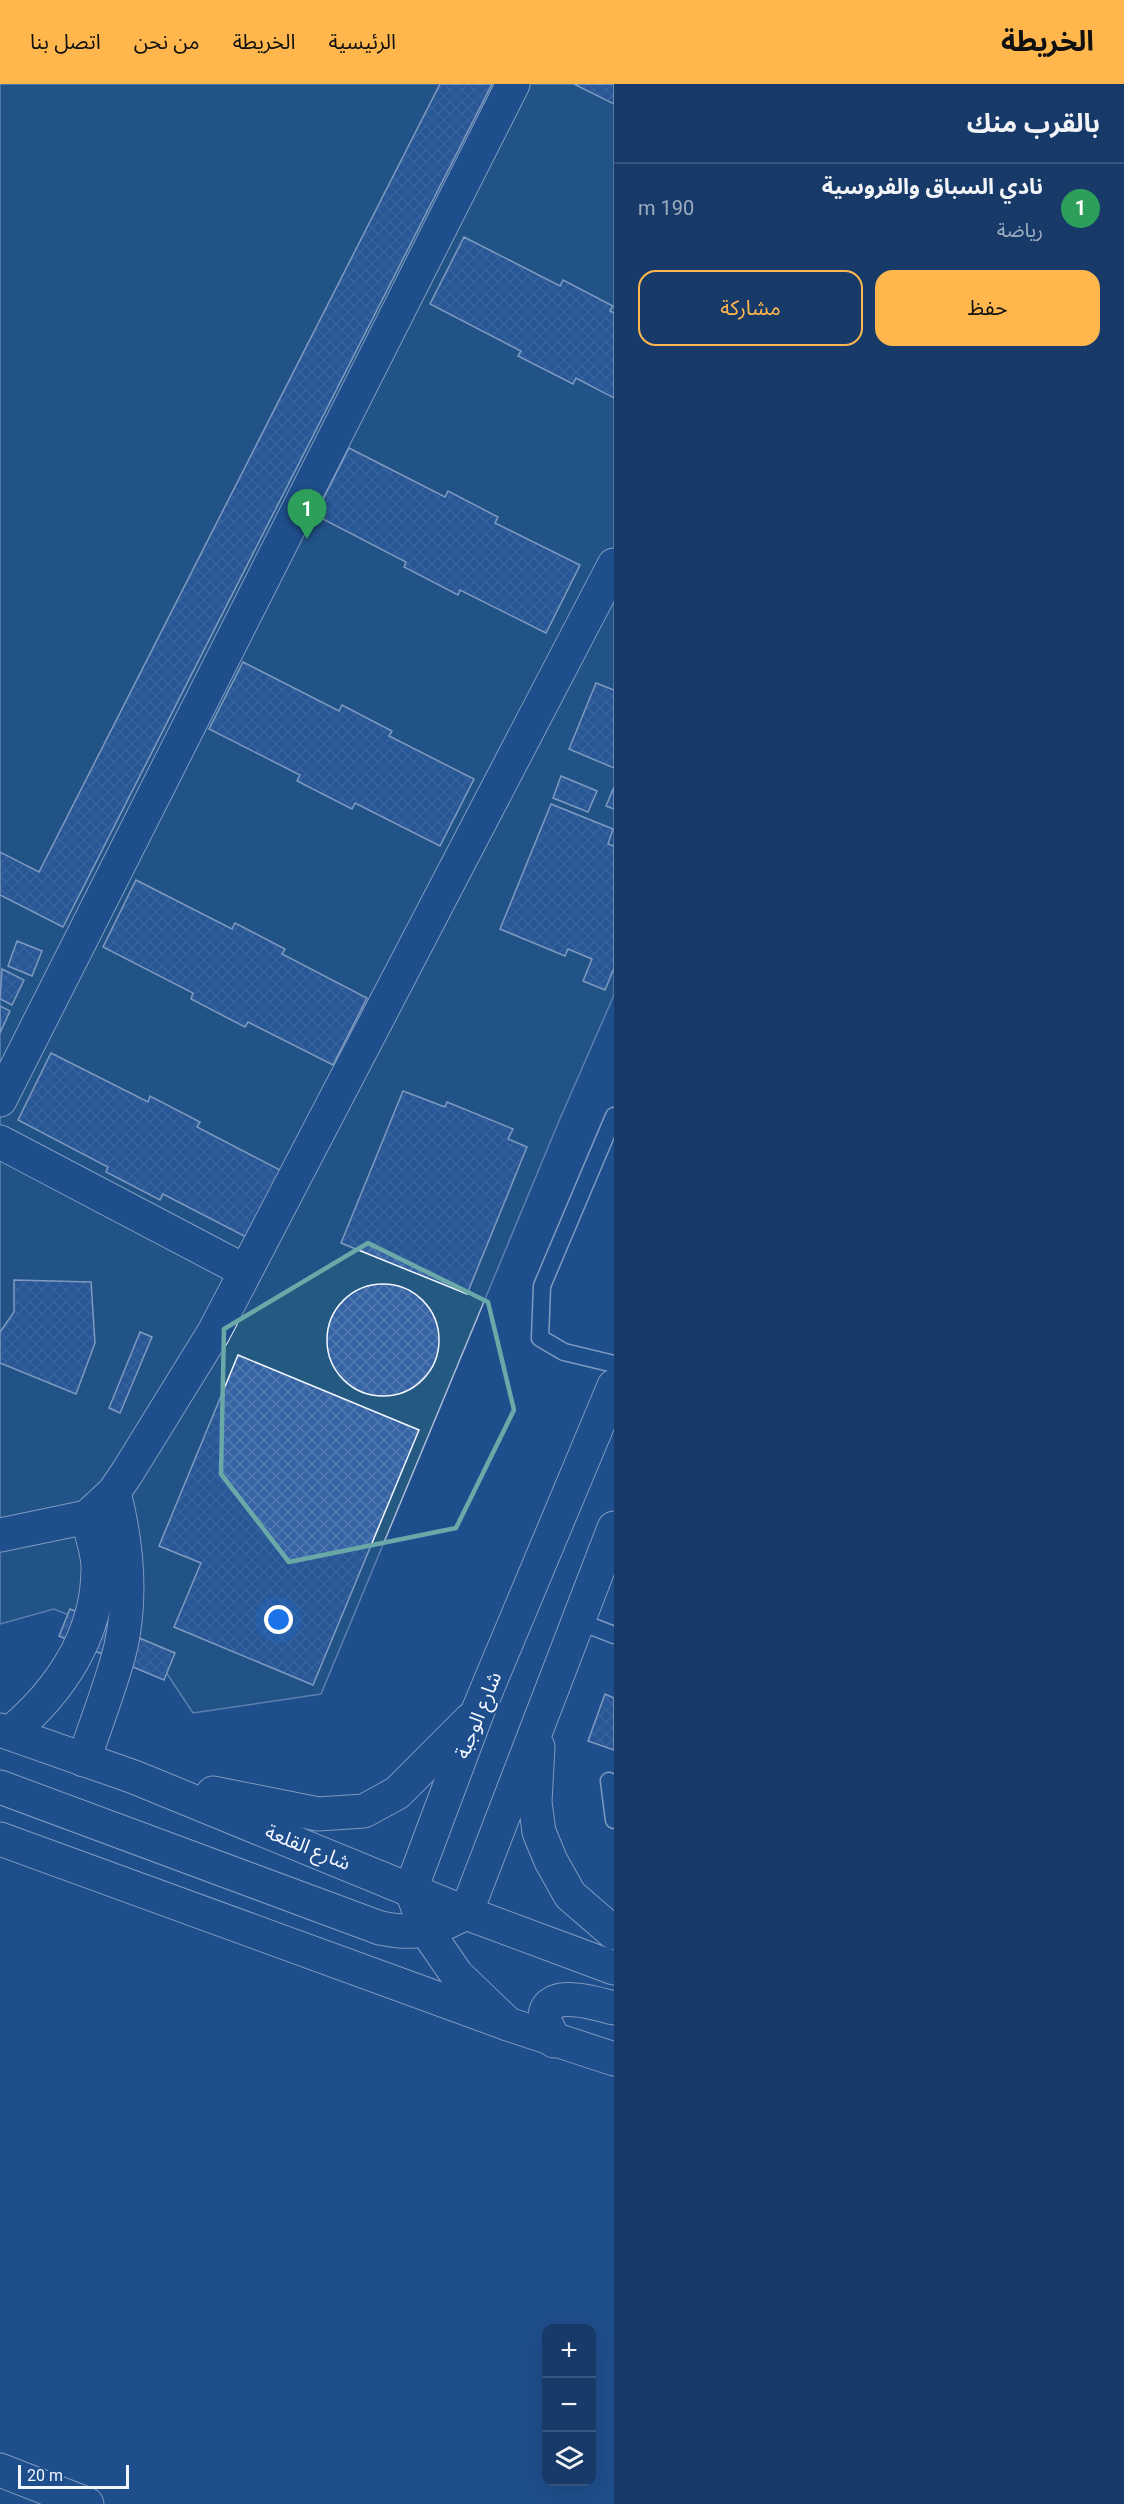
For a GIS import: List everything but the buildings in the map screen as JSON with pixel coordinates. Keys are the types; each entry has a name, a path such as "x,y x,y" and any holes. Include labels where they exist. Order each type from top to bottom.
{"street":[{"path":"0,1100 513,84"},
{"path":"0,1535 87,1516 114,1492 214,1332 614,565"},
{"path":"0,1142 245,1271"},
{"name":"شارع الوجبة","path":"411,1889 477,1713 614,1386"},
{"path":"84,1760 121,1646 128,1566 124,1529 114,1492"},
{"path":"5,1732 34,1713 56,1689 73,1661 86,1632 95,1601 99,1569 87,1516"},
{"path":"0,1787 381,1928 404,1933 426,1930 466,1913 614,1528"},
{"path":"134,1777 318,1814 364,1811 397,1793 477,1713"},
{"path":"539,1721 535,1802 539,1832 551,1861 570,1895 614,1933"},
{"name":"شارع القلعة","path":"5,1732 134,1777 466,1913 614,1968"},
{"path":"0,1839 554,2041 614,2059"},
{"path":"411,1889 426,1930 456,1975 508,2024"},
{"path":"554,2041 545,2020 547,2011 556,2001 572,1999 614,2008"},
{"path":"0,2470 87,2504"}],"lane":[{"path":"614,1116 542,1286 540,1338 564,1352 614,1364"},
{"path":"578,1621 614,1635"},
{"path":"609,1781 614,1820"}],"highlighted area":[{"path":"368,1243 488,1302 514,1410 456,1528 289,1562 221,1474 224,1329"}],"shaded area":[{"path":"0,84 614,84 614,995 559,1121 321,1694 193,1713 150,1648 54,1609 0,1624"}],"place":[{"name":"نادي السباق والفروسية","path":"307,539"}]}
